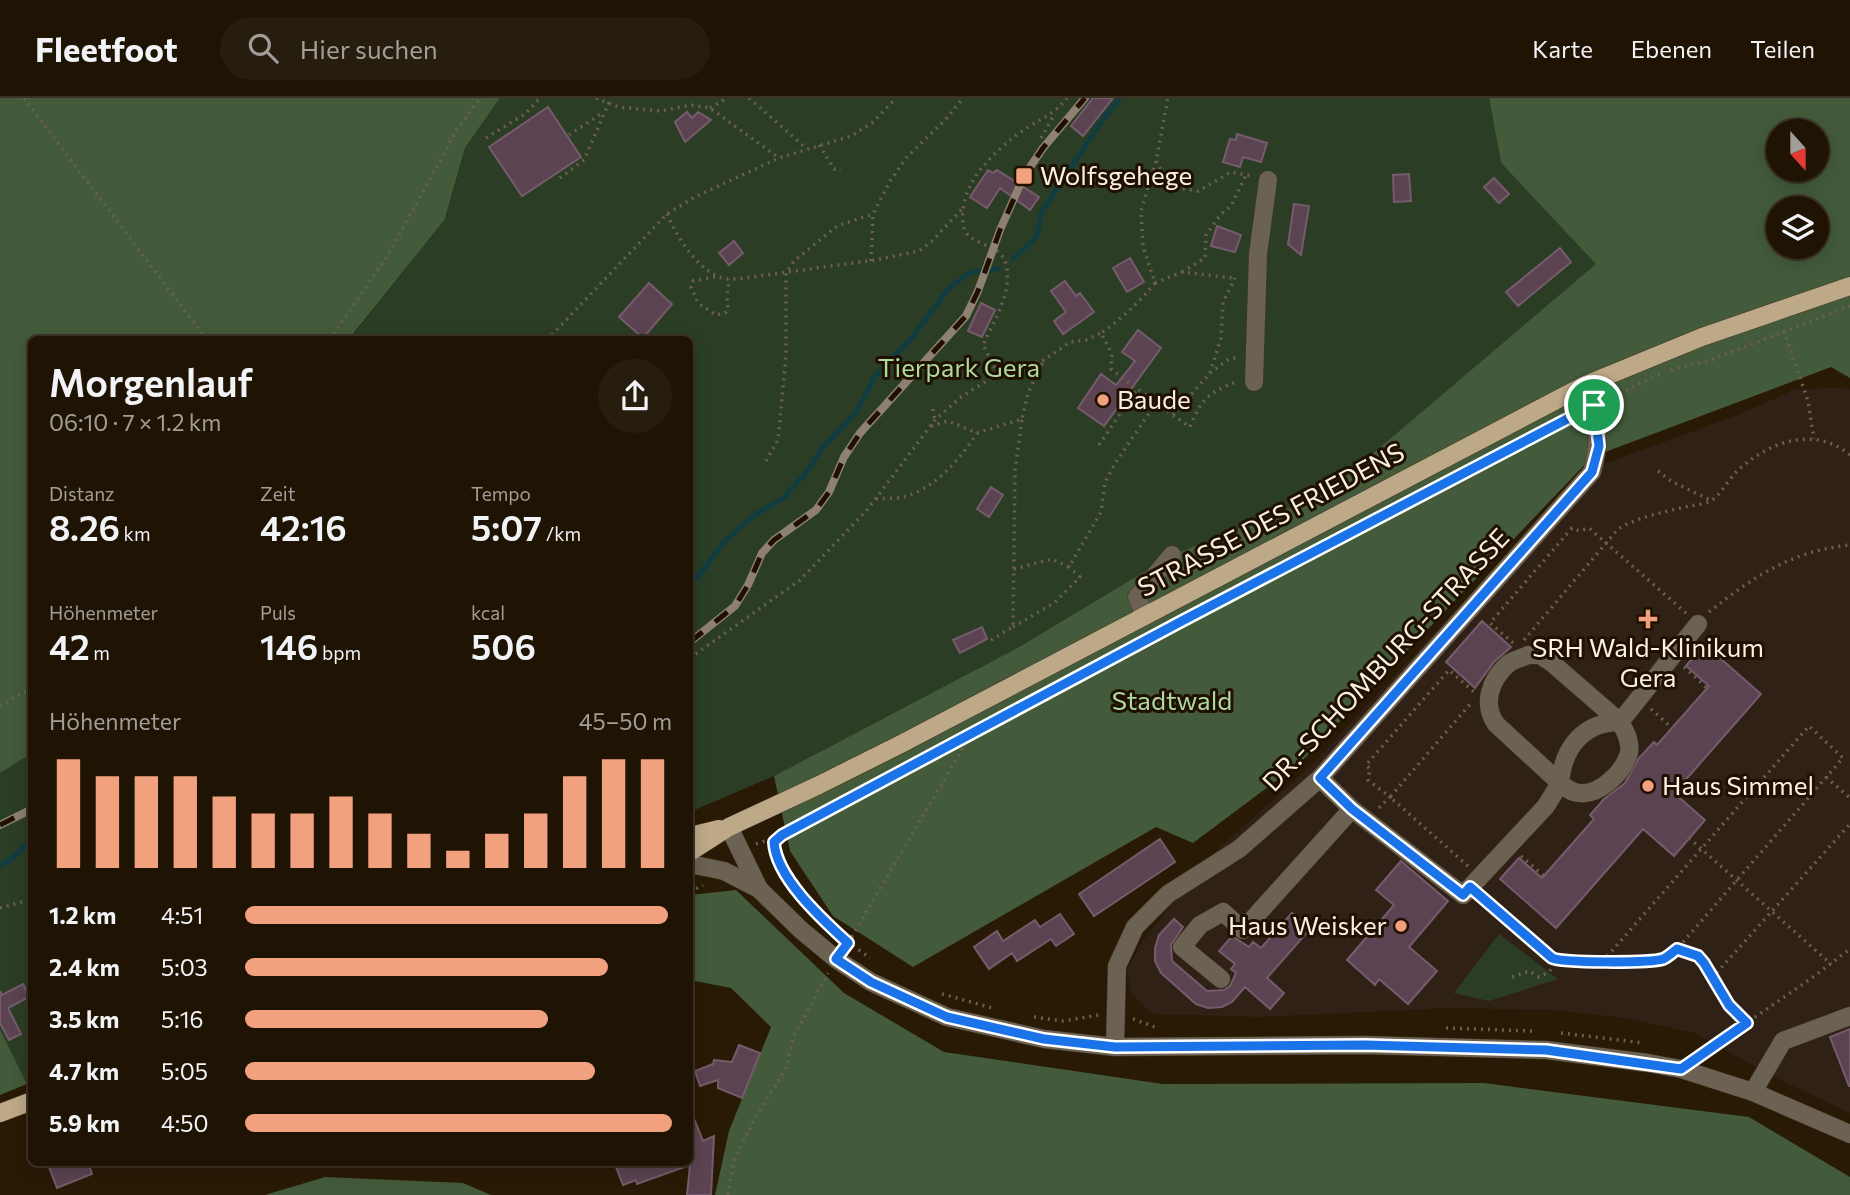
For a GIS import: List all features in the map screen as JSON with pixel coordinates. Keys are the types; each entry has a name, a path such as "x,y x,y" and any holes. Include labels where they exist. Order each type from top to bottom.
{"main road":[{"name":"STRASSE DES FRIEDENS","path":"693,850 729,827 854,768 1585,385 1702,337 1850,286"},
{"name":"STRASSE DES FRIEDENS","path":"693,835 729,827"},
{"path":"0,1113 28,1102"}],"street":[{"path":"1254,382 1257,281 1268,180"},
{"name":"DR.-SCHOMBURG-STRASSE","path":"1115,1047 1117,966 1135,927 1167,894 1239,849 1320,778 1592,472 1599,446 1594,405 1585,385"},
{"path":"1145,616 1137,597 1172,555"},
{"path":"1620,722 1698,624"},
{"path":"1528,655 1540,655 1620,722 1626,732 1629,756 1617,774 1606,784 1592,792 1570,790 1496,724 1490,715 1484,690 1510,662 1528,655"},
{"path":"1320,778 1352,809 1463,895 1546,806 1560,783 1568,751 1590,728 1604,722 1620,722"},
{"path":"1221,979 1182,947 1200,925 1223,912 1243,930 1352,809"},
{"path":"729,827 759,889"},
{"path":"693,865 724,871 759,889 836,959 871,982 947,1017 1044,1039 1115,1047 1365,1045 1546,1050 1685,1061 1850,1133"},
{"path":"1753,1092 1783,1041 1850,1016"}],"path":[{"path":"24,98 203,336"},
{"path":"333,336 389,253 458,128 480,98"},
{"path":"486,138 524,114 540,98"},
{"path":"596,98 610,100 618,107 661,111 691,105 709,108 779,159"},
{"path":"709,108 727,98"},
{"path":"749,98 807,149"},
{"path":"552,336 667,214 695,197 779,159 851,136 872,123 896,98"},
{"path":"871,261 873,214 890,181 907,157 946,119 962,98"},
{"path":"1041,138 1067,98"},
{"path":"1155,282 1143,246 1141,211 1156,161 1168,98"},
{"path":"559,178 584,160 610,100"},
{"path":"569,135 604,111"},
{"path":"998,374 984,345 1007,290 1006,264 999,252 969,238 962,222 964,207 972,182 990,160 1028,127 1055,113"},
{"path":"819,145 834,169 841,169"},
{"path":"1156,161 1171,187 1198,191 1231,172 1268,180"},
{"path":"693,656 800,580 876,499 934,420 961,397 998,374 1044,360 1070,342 1086,340 1101,333 1139,302 1155,282 1182,272 1205,258 1206,235 1221,214 1231,206 1246,175"},
{"path":"729,279 728,310 725,313 716,315 698,303 691,287 693,281 786,273 919,251 964,207"},
{"path":"667,214 676,234 717,277"},
{"path":"766,461 778,440 786,356 786,273 794,261 838,226 873,214"},
{"path":"1182,272 1257,281"},
{"path":"1210,373 1221,338 1223,302 1235,278"},
{"path":"774,842 782,835 971,734 1594,405 1669,370 1711,360 1850,306"},
{"path":"1784,331 1808,401 1814,439"},
{"path":"1101,333 1112,354 1111,369 1190,427 1199,405 1216,390 1238,382 1254,382"},
{"path":"1173,415 1210,373 1229,359 1244,355 1255,356"},
{"path":"1013,627 1016,470 1028,393 1044,360"},
{"path":"1099,445 1137,389"},
{"path":"1069,567 1101,512 1105,482 1156,403"},
{"path":"933,409 934,420"},
{"path":"929,427 948,421 977,433 1022,419"},
{"path":"876,499 904,497 929,485 963,455 977,433"},
{"path":"1850,455 1835,445 1802,438 1758,454 1734,474 1712,501 1633,520 1618,529 1606,544 1517,647 1490,623 1572,528 1580,531 1589,528 1606,544 1698,624 1756,576 1811,552 1850,545"},
{"path":"1658,471 1671,481 1712,501"},
{"path":"991,640 1054,603 1080,577 1069,567 1052,559 1014,569"},
{"path":"1672,657 1707,688"},
{"path":"1390,797 1484,690 1449,670 1366,765 1371,773 1368,780 1468,867"},
{"path":"0,706 28,690"},
{"path":"1639,698 1672,728"},
{"path":"1470,887 1557,961 1603,961 1652,961 1665,958 1677,949 1843,758 1809,726 1603,961"},
{"path":"728,1195 733,1163 755,1118 786,1068 793,1038 836,959 971,734"},
{"path":"1826,777 1850,798"},
{"path":"1712,978 1848,830 1850,824"},
{"path":"1689,838 1831,964"},
{"path":"740,850 768,840 774,842"},
{"path":"774,842 778,859 803,898 848,943 871,959"},
{"path":"1509,845 1544,876"},
{"path":"693,890 710,879 712,868"},
{"path":"0,908 28,899"},
{"path":"1677,949 1698,956 1729,1005 1747,1023"},
{"path":"1685,1061 1698,1056 1747,1023 1850,949"},
{"path":"1512,977 1529,971 1539,977 1549,972 1557,961"},
{"path":"934,991 1005,1011"},
{"path":"1027,1016 1063,1021 1095,1015 1130,1016 1145,1025 1170,1029"},
{"path":"1440,1028 1537,1031"},
{"path":"1558,1033 1622,1039 1651,1045"},
{"path":"1685,1061 1698,1056 1707,1059"}],"shaded area":[{"name":"SRH Wald-Klinikum Gera","path":"1850,389 1850,1113 1772,1076 1695,1033 1625,1018 1554,1010 1450,1008 1259,1017 1152,1014 1131,994 1127,969 1142,942 1210,856 1309,768 1584,471 1735,416 1794,390"}],"green space":[{"path":"0,98 500,98 465,148 445,219 351,336 28,336 28,756 0,773"},
{"name":"Tierpark Gera","path":"500,98 1489,98 1501,163 1597,264 1325,494 1172,555 1019,647 774,776 693,811 693,336 352,336 446,217 465,148"},
{"name":"Stadtwald","path":"1489,98 1850,98 1850,378 1831,367 1592,457 1300,763 1193,843 1156,827 913,967 833,916 790,851 774,776 1019,647 1172,555 1325,494 1596,264 1501,163"},
{"path":"28,756 27,1084 0,1029 0,773"},
{"path":"736,890 844,993 944,1052 1163,1084 1484,1083 1749,1117 1850,1177 1850,1195 715,1195 729,1131 771,1027 731,988 693,981 693,895"},
{"path":"1499,934 1558,979 1489,1001 1454,993"},
{"path":"0,1029 27,1084 0,1095"},
{"path":"325,1177 463,1183 491,1195 265,1195"}],"building":[{"path":"1093,98 1113,98 1083,136 1071,126"},
{"path":"548,107 581,157 522,196 489,147"},
{"path":"687,112 692,118 698,112 711,120 685,142 675,122"},
{"path":"1237,134 1267,143 1261,162 1243,157 1240,167 1223,162 1230,139 1236,140"},
{"path":"988,170 993,173 997,170 1039,197 1030,210 1000,188 987,208 970,197"},
{"path":"1409,174 1411,201 1394,202 1393,175"},
{"path":"1494,178 1509,194 1499,203 1484,187"},
{"path":"1294,204 1309,206 1301,255 1288,244"},
{"path":"1217,226 1241,235 1235,252 1211,246"},
{"path":"734,241 743,253 729,265 719,253"},
{"path":"1560,248 1571,262 1518,306 1506,292"},
{"path":"1130,258 1144,282 1127,292 1113,268"},
{"name":"Tierpark Gera","path":"1065,281 1076,296 1080,293 1094,312 1063,334 1054,321 1066,312 1051,291"},
{"path":"649,283 672,304 645,336 641,336 619,317"},
{"path":"981,303 995,310 982,337 968,331"},
{"path":"1138,330 1161,348 1104,426 1078,408 1101,374 1116,385 1135,361 1122,352"},
{"path":"991,487 1003,495 989,517 977,509"},
{"path":"1482,621 1511,647 1494,662 1475,688 1446,662"},
{"path":"982,627 987,639 960,653 953,640"},
{"name":"Haus Simmel","path":"1704,644 1761,694 1674,793 1705,820 1674,856 1643,829 1556,928 1500,879 1519,858 1542,878 1594,819 1590,815 1604,799 1625,783 1639,758 1654,742 1657,745 1709,686 1686,666"},
{"path":"1160,839 1175,862 1094,916 1079,894"},
{"name":"Haus Weisker","path":"1401,861 1448,901 1409,947 1437,971 1408,1004 1379,979 1375,985 1347,960 1394,905 1376,890"},
{"path":"1292,913 1310,929 1267,978 1284,993 1270,1009 1245,987 1232,1002 1222,1007 1208,1008 1196,1004 1161,973 1155,961 1159,935 1174,919 1183,927 1171,945 1172,961 1207,991 1224,990 1230,986 1236,973 1231,969 1235,964 1219,951 1232,936 1249,947 1253,942 1261,948"},
{"path":"1060,914 1074,934 1056,946 1051,939 1017,961 1012,953 989,969 974,947 997,931 1003,941 1035,920 1040,927"},
{"path":"23,984 28,995 28,998 8,1008 21,1034 9,1040 0,1023 0,991 2,995"},
{"path":"1850,1029 1850,1086 1849,1086 1830,1037"},
{"path":"739,1045 760,1053 742,1098 718,1088 718,1080 700,1086 695,1071 713,1064 714,1060 732,1062"},
{"path":"693,1116 703,1141 714,1136 711,1195 687,1195 690,1166 693,1166"},
{"path":"49,1166 89,1166 92,1174 57,1188"},
{"path":"616,1166 687,1166 637,1184 636,1180 623,1185"}],"waterway":[{"path":"1013,259 1037,236 1041,213 1120,98"},
{"path":"693,580 725,541 753,516 782,499 806,473 822,448 856,413 875,376 910,340 950,287 971,272 998,269"},
{"path":"0,865 13,858 28,842"}],"railway":[{"path":"693,640 735,606 762,553 774,540 816,510 829,492 844,457 860,433 966,316 1024,176 1043,148 1085,98"},
{"path":"0,825 28,811"}],"place":[{"name":"Wolfsgehege","path":"1024,176"},
{"name":"Baude","path":"1103,400"},
{"name":"SRH Wald-Klinikum Gera","path":"1648,619"},
{"name":"Haus Simmel","path":"1648,786"},
{"name":"Haus Weisker","path":"1401,926"}],"route":[{"path":"1594,405 1599,446 1592,472 1320,778 1352,809 1463,895 1470,887 1557,961 1652,961 1665,958 1677,949 1689,952 1704,963 1729,1005 1747,1023 1681,1069 1546,1050 1365,1045 1115,1047 1044,1039 947,1017 871,982 836,959 848,943 821,919 792,882 775,850 774,842 782,835 1594,405"}]}
